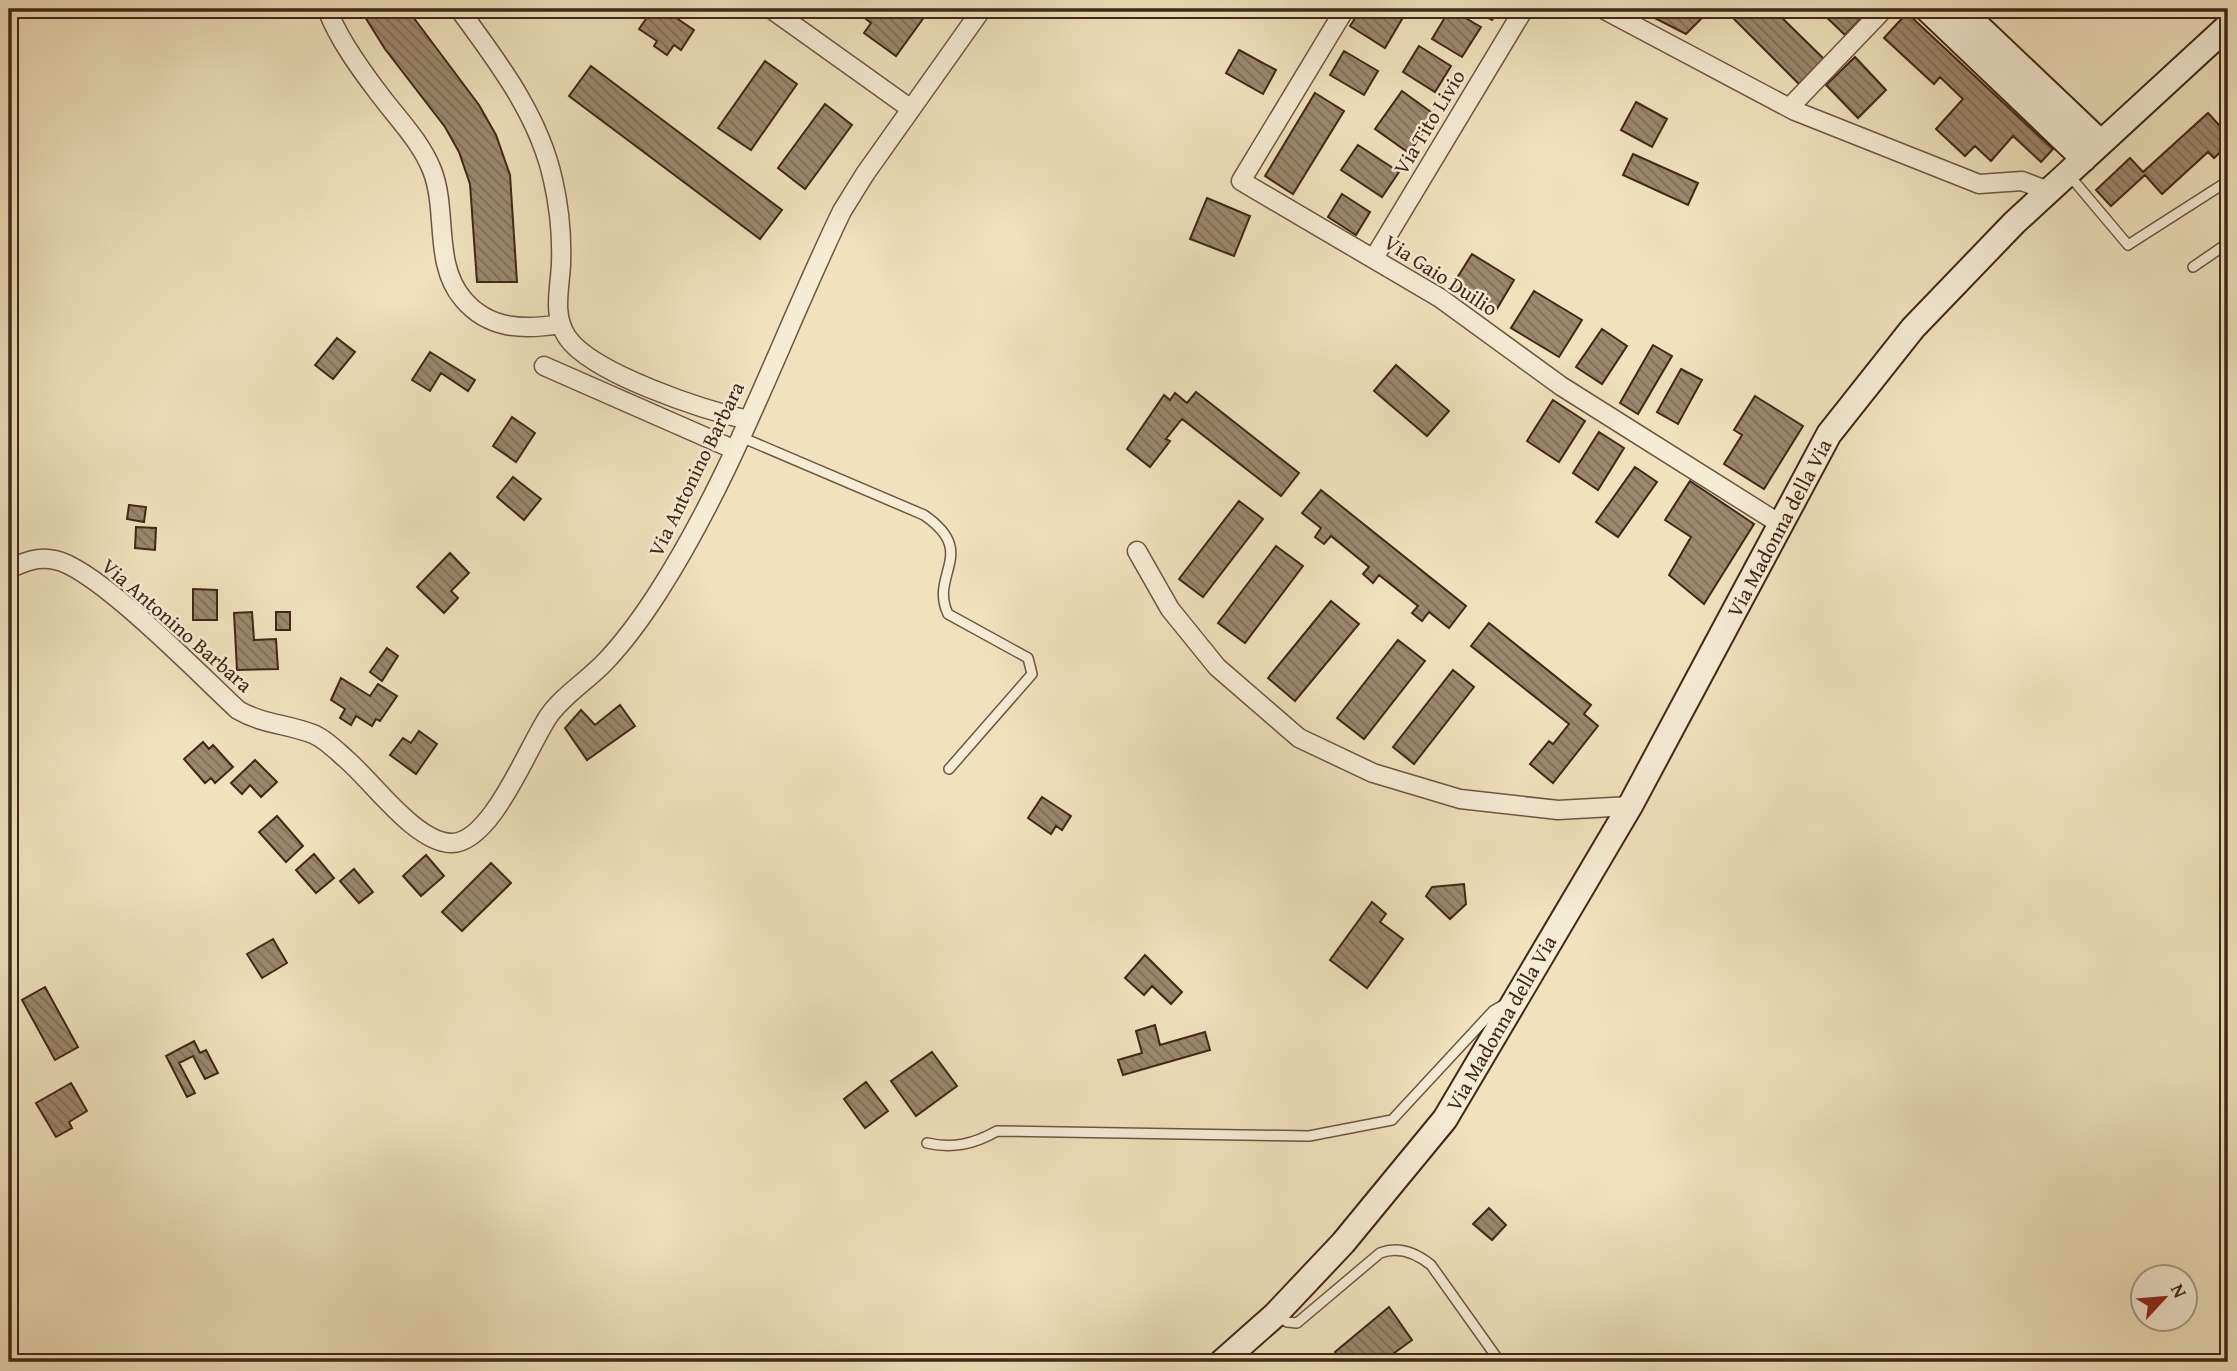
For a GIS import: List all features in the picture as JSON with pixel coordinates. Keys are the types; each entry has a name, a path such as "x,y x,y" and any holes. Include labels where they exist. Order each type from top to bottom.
{"street":[{"path":"327,9 351,53 413,136 432,169 439,196 448,275 463,300 509,328 527,330 561,324"},
{"path":"459,9 503,69 522,101 553,178 560,241 557,304 567,338 585,355 613,371 707,410 748,420"},
{"path":"771,9 911,108"},
{"name":"Via Antonino Barbara","path":"9,569 33,558 55,559 73,566 104,588 238,710 255,720 315,734 347,759 432,839 454,844 474,835 490,819 549,715 605,662 642,617 702,517 738,444 842,211 865,173 982,9"},
{"name":"Via Gaio Duilio","path":"1345,9 1241,181 1440,298 1561,386 1780,524"},
{"name":"Via Tito Livio","path":"1374,258 1524,9"},
{"path":"1927,9 2084,159"},
{"path":"1960,9 2084,159"},
{"path":"1607,10 1789,108 1979,184 2022,181 2048,191"},
{"path":"1789,108 1883,10"},
{"name":"Via Madonna della Via","path":"1275,1315 1343,1243 1445,1119 1630,806 1829,434 1913,328 2048,191 2228,26"},
{"path":"544,366 738,444"},
{"path":"1138,551 1170,609 1217,667 1299,738 1373,773 1460,799 1558,810 1630,806"},
{"path":"1222,1362 1275,1315"}],"lane":[{"path":"2084,159 2128,245 2228,181"},
{"path":"2193,267 2228,243"},
{"path":"738,444 924,515 939,526 951,546 944,595 948,614 1028,658 1032,674 948,769"},
{"path":"927,1143 946,1147 978,1142 997,1132 1006,1131 1308,1136 1392,1121 1493,1011 1513,1000"},
{"path":"1275,1315 1287,1322 1297,1322 1380,1253 1389,1249 1401,1251 1418,1255 1431,1265 1500,1362"}],"building":[{"path":"360,9 407,9 479,105 496,135 510,175 517,282 477,282 470,184 459,152 445,127 385,49"},
{"path":"653,9 663,9 694,30 681,50 674,45 667,55 654,46 657,41 639,29"},
{"path":"873,9 930,9 896,56 864,33 871,23 866,19"},
{"path":"1361,9 1385,9 1402,19 1385,48 1350,26"},
{"path":"1450,9 1481,27 1462,57 1432,39"},
{"path":"1472,9 1499,9 1492,20"},
{"path":"1637,9 1700,9 1705,15 1686,34"},
{"path":"1741,9 1773,9 1824,59 1799,84 1733,18"},
{"path":"1818,9 1870,9 1845,35"},
{"path":"1907,13 2053,149 2041,162 2013,136 1991,161 1975,146 1965,156 1936,129 1963,99 1940,77 1934,84 1884,38"},
{"path":"1419,46 1451,66 1435,92 1403,72"},
{"path":"1239,50 1276,70 1263,94 1226,73"},
{"path":"1344,51 1378,71 1364,95 1330,75"},
{"path":"1855,57 1886,90 1858,118 1826,85"},
{"path":"765,61 797,84 751,150 718,128"},
{"path":"591,66 782,210 760,239 569,96"},
{"path":"1402,91 1435,115 1409,153 1375,129"},
{"path":"1315,93 1344,111 1293,194 1265,176"},
{"path":"1636,102 1667,119 1652,147 1621,130"},
{"path":"825,104 852,125 805,189 778,168"},
{"path":"2208,113 2228,135 2228,145 2214,158 2208,152 2162,194 2145,175 2111,206 2096,190 2130,158 2143,172"},
{"path":"1358,145 1399,172 1382,197 1341,170"},
{"path":"1633,154 1698,183 1688,205 1623,175"},
{"path":"1342,194 1370,212 1356,235 1328,217"},
{"path":"1207,198 1250,216 1234,256 1190,239"},
{"path":"1472,254 1514,280 1495,312 1452,286"},
{"path":"1534,291 1582,320 1559,357 1511,328"},
{"path":"1602,329 1627,346 1602,384 1576,367"},
{"path":"337,338 355,352 333,379 315,365"},
{"path":"1653,345 1672,356 1638,414 1620,403"},
{"path":"430,352 475,380 468,391 441,373 430,391 412,380"},
{"path":"1396,365 1449,411 1427,436 1374,391"},
{"path":"1681,369 1702,380 1678,424 1657,412"},
{"path":"1196,392 1299,473 1281,496 1182,419 1166,439 1170,441 1150,467 1127,449 1164,395 1170,400 1175,393 1187,403"},
{"path":"1755,396 1803,426 1764,489 1724,464 1742,435 1734,430"},
{"path":"1553,400 1585,421 1559,462 1527,441"},
{"path":"512,417 535,433 516,462 493,446"},
{"path":"1599,432 1624,448 1598,490 1573,473"},
{"path":"1635,467 1657,482 1618,537 1596,522"},
{"path":"513,477 541,499 524,520 497,497"},
{"path":"1690,481 1754,524 1704,604 1669,575 1691,537 1665,520"},
{"path":"1321,490 1466,606 1449,628 1429,612 1422,621 1412,613 1418,606 1379,575 1373,583 1363,574 1369,567 1331,536 1324,544 1315,537 1321,528 1302,513"},
{"path":"1239,501 1263,519 1203,597 1179,579"},
{"path":"129,505 146,507 144,522 127,519"},
{"path":"136,527 156,528 155,550 135,548"},
{"path":"1276,546 1303,566 1245,643 1218,623"},
{"path":"450,553 469,573 451,591 458,598 444,613 417,587"},
{"path":"193,589 217,590 217,620 193,620"},
{"path":"1331,601 1359,624 1295,701 1268,678"},
{"path":"252,612 254,640 276,639 278,669 237,670 234,613"},
{"path":"276,612 290,612 290,630 276,630"},
{"path":"1489,623 1591,705 1584,714 1598,726 1553,783 1530,764 1549,741 1553,744 1569,724 1471,646"},
{"path":"1398,640 1425,661 1364,739 1337,718"},
{"path":"387,648 398,656 382,681 370,672"},
{"path":"1453,670 1474,687 1414,764 1393,747"},
{"path":"341,678 370,696 378,684 397,696 380,721 376,719 372,726 356,716 351,725 340,718 345,709 331,700"},
{"path":"620,705 635,726 587,760 565,728 581,710 595,725"},
{"path":"419,731 437,744 416,774 390,755 403,738 411,743"},
{"path":"203,742 209,749 213,745 233,767 215,783 211,778 205,783 184,759"},
{"path":"255,760 277,782 261,797 250,785 242,794 231,783"},
{"path":"1042,797 1071,816 1062,830 1056,826 1051,834 1028,818"},
{"path":"277,816 303,846 286,862 259,832"},
{"path":"314,854 334,878 316,893 296,870"},
{"path":"426,855 444,876 421,896 403,876"},
{"path":"491,863 511,883 462,931 442,912"},
{"path":"354,869 373,892 359,903 340,881"},
{"path":"1464,884 1466,904 1450,919 1426,896 1432,887"},
{"path":"1372,902 1386,914 1380,922 1403,939 1367,988 1330,960"},
{"path":"273,939 287,963 262,978 247,954"},
{"path":"1145,955 1182,992 1171,1004 1152,986 1144,995 1125,978"},
{"path":"45,987 78,1047 55,1060 22,1000"},
{"path":"1155,1025 1160,1045 1205,1032 1210,1050 1123,1075 1118,1060 1142,1053 1136,1031"},
{"path":"194,1041 200,1053 206,1050 218,1073 205,1079 193,1056 179,1063 195,1093 187,1097 166,1056"},
{"path":"932,1052 957,1086 916,1116 891,1081"},
{"path":"866,1082 888,1111 865,1128 844,1099"},
{"path":"71,1083 87,1111 69,1122 72,1128 56,1137 36,1103"},
{"path":"1489,1208 1506,1225 1492,1240 1473,1224"},
{"path":"1389,1307 1412,1340 1382,1362 1342,1362 1335,1352"}]}
